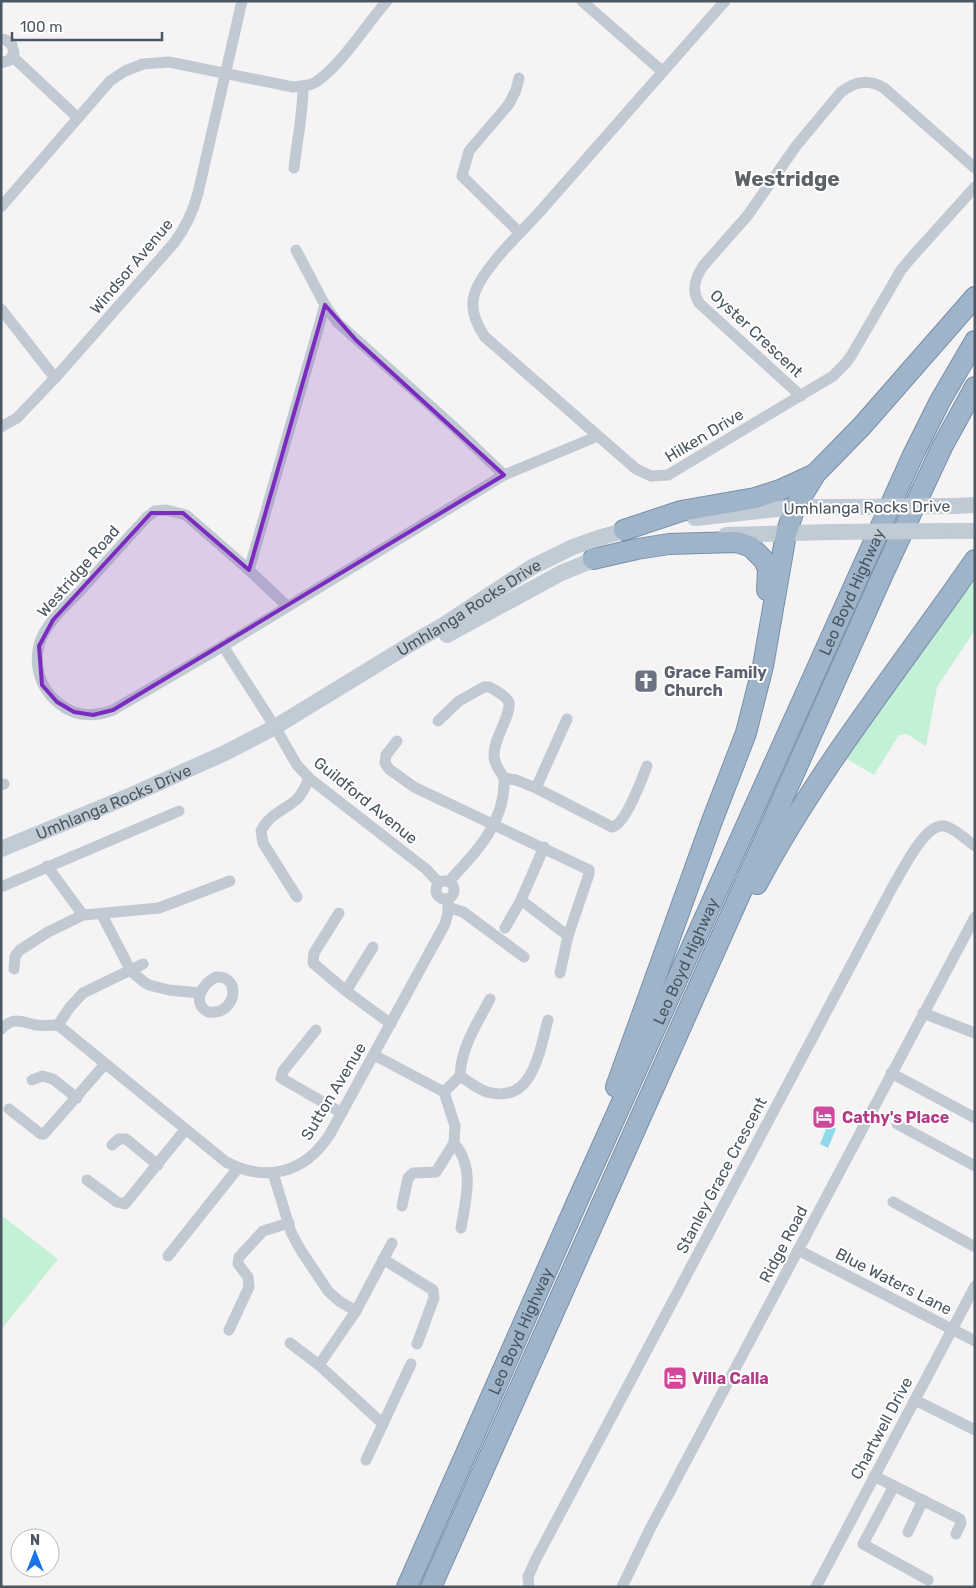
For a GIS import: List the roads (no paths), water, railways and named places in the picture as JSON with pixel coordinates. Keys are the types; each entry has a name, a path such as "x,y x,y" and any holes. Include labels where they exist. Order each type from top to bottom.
{"highway":[{"path":"560,1242 708,831 746,732 763,666 786,534 795,507 816,473 862,426 975,297"},
{"name":"Leo Boyd Highway","path":"407,1587 436,1517 908,464 940,401 975,341"},
{"name":"Leo Boyd Highway","path":"431,1587 882,576 942,447 975,387"},
{"path":"624,530 681,510 755,498 780,490 816,473"},
{"path":"593,559 652,546 710,542 744,544 751,546 761,555 767,565 769,580 746,732"},
{"path":"629,1145 697,1004 771,859 805,802 859,721 973,564"}],"main road":[{"name":"Umhlanga Rocks Drive","path":"1,849 278,731 532,567 573,547 624,530 702,517 795,507 975,505"},
{"name":"Umhlanga Rocks Drive","path":"1,858 174,788 478,618 561,573 593,559 624,549 676,538 832,532 975,531"}],"street":[{"name":"Windsor Avenue","path":"1,427 17,418 56,378 185,228 192,214 198,193 242,1"},
{"path":"1,207 110,81 125,71 143,64 170,62 293,87 312,84 332,68 388,1"},
{"path":"582,1 663,72"},
{"name":"Hilken Drive","path":"724,1 520,233 478,284 473,304 477,326 485,337 642,473 650,476 668,475 833,376 844,365 901,270 975,187"},
{"path":"1,39 6,40 14,49 13,58 7,63 1,64"},
{"path":"13,58 78,118"},
{"path":"519,78 516,90 509,104 469,151 462,176 520,233"},
{"name":"Oyster Crescent","path":"801,396 699,303 694,290 698,273 703,266 748,215 796,146 841,92 850,85 867,81 884,88 975,168"},
{"path":"294,168 302,112 303,86"},
{"path":"296,250 325,305 337,322 454,427 504,475"},
{"path":"249,570 325,305"},
{"path":"1,309 56,378"},
{"name":"Westridge Road","path":"287,606 183,512 166,510 151,513 53,620 39,646 39,675 42,685 48,694 64,708 81,714 103,714 113,710 223,646 504,475 598,436"},
{"path":"223,646 278,731"},
{"path":"438,721 459,701 484,687 488,686 506,698 509,703 496,740 494,757 504,778 501,807 481,847 444,882"},
{"path":"536,788 567,718"},
{"name":"Guildford Avenue","path":"278,731 297,765 309,778 444,882"},
{"path":"397,741 385,758 385,763 389,769 414,787 589,870 568,936 560,973"},
{"path":"504,778 516,780 536,788 614,827 618,824 633,799 648,766"},
{"path":"297,897 263,844 261,831 268,819 290,805 301,795 309,778"},
{"path":"1,887 179,811"},
{"name":"Stanley Grace Crescent","path":"529,1587 528,1577 535,1561 893,886 920,842 932,828 943,826 951,828 975,846"},
{"path":"505,928 521,900 544,847"},
{"path":"48,866 83,915"},
{"path":"14,969 15,956 20,950 48,932 83,915 159,908 230,881"},
{"name":"Sutton Avenue","path":"58,1025 218,1158 238,1168 255,1173 273,1173 296,1166 313,1156 323,1145 445,924 448,903 454,892 454,887 444,882"},
{"path":"521,900 568,936"},
{"path":"448,903 524,957"},
{"path":"339,913 314,953 312,962 346,991 391,1024"},
{"path":"102,914 131,971 149,985 169,990 200,993"},
{"name":"Ridge Road","path":"622,1587 650,1529 975,917"},
{"path":"346,991 373,947"},
{"path":"1,1029 8,1022 15,1020 37,1025 58,1025 70,1007 83,993 143,964"},
{"path":"444,1092 460,1076 460,1064 465,1047 490,1000"},
{"path":"923,1013 975,1033"},
{"path":"460,1076 487,1092 511,1094 516,1092 531,1074 548,1020"},
{"path":"316,1030 283,1071 281,1078 342,1113"},
{"path":"374,1055 444,1092 455,1126 454,1143 436,1172 411,1175 408,1178 402,1206"},
{"path":"9,1109 41,1134 44,1134 105,1064"},
{"path":"891,1073 975,1118"},
{"path":"32,1080 42,1076 53,1078 77,1098"},
{"path":"896,1124 975,1166"},
{"path":"87,1180 124,1205 128,1203 186,1130"},
{"path":"112,1145 119,1139 126,1139 158,1165"},
{"path":"454,1143 460,1150 464,1160 468,1184 461,1228"},
{"path":"168,1256 238,1168"},
{"path":"273,1173 288,1223 300,1249 328,1290 339,1301 356,1310"},
{"path":"893,1202 975,1247"},
{"path":"229,1330 249,1287 248,1277 238,1264 239,1257 263,1231 288,1223"},
{"path":"319,1365 356,1310 392,1243"},
{"name":"Blue Waters Lane","path":"798,1250 975,1341"},
{"path":"383,1259 433,1290 434,1298 416,1344"},
{"name":"Chartwell Drive","path":"816,1587 951,1328 975,1286"},
{"path":"290,1343 319,1365 384,1424"},
{"path":"366,1460 411,1364"},
{"path":"915,1400 975,1430"},
{"path":"874,1476 960,1519 961,1523 956,1534"},
{"path":"894,1486 863,1544 928,1580"},
{"path":"908,1532 923,1500"}],"water":[{"path":"828,1124 836,1129 828,1148 820,1144"}],"place":[{"name":"Grace Family Church","path":"646,681"},
{"name":"Cathy's Place","path":"824,1117"},
{"name":"Villa Calla","path":"675,1378"}],"district":[{"name":"Westridge","path":"787,179"}]}
